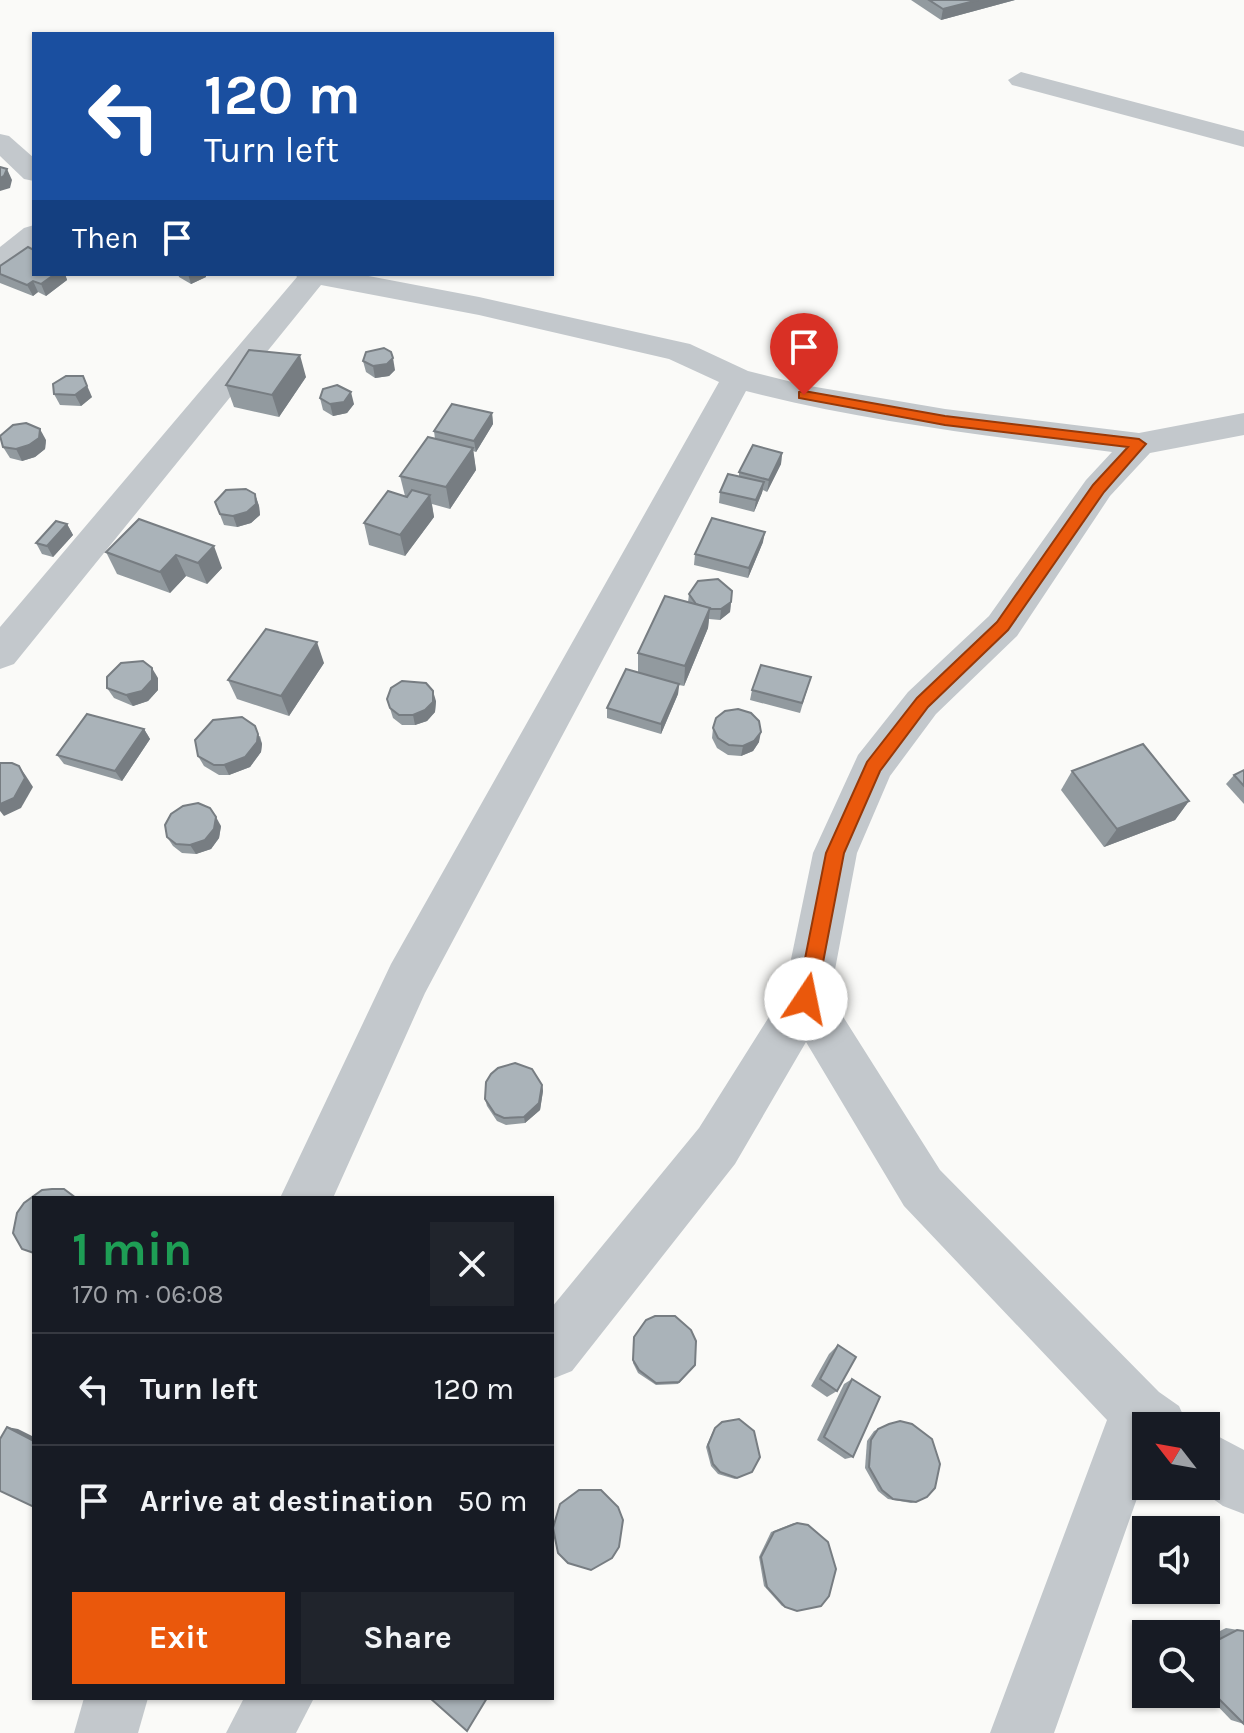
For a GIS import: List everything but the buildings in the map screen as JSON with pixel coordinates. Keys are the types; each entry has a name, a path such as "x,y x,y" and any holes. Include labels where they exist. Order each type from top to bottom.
{"street":[{"path":"1021,80 1244,139"},
{"path":"0,142 32,171"},
{"path":"0,262 32,236"},
{"path":"0,654 311,276"},
{"path":"317,276 479,306 679,351 737,378 804,395 945,420 1139,444 1244,424"},
{"path":"307,1196 408,979 737,378"},
{"path":"554,1349 717,1146 806,999 835,853 873,767 922,703 1003,626 1098,488 1139,444"},
{"path":"806,999 922,1188 1142,1412"},
{"path":"1022,1733 1132,1461"},
{"path":"1220,1469 1244,1485"},
{"path":"106,1733 115,1700"},
{"path":"258,1733 281,1700"}],"route":[{"path":"804,395 945,420 1139,444 1098,488 1003,626 922,703 873,767 835,853 806,999"}]}
